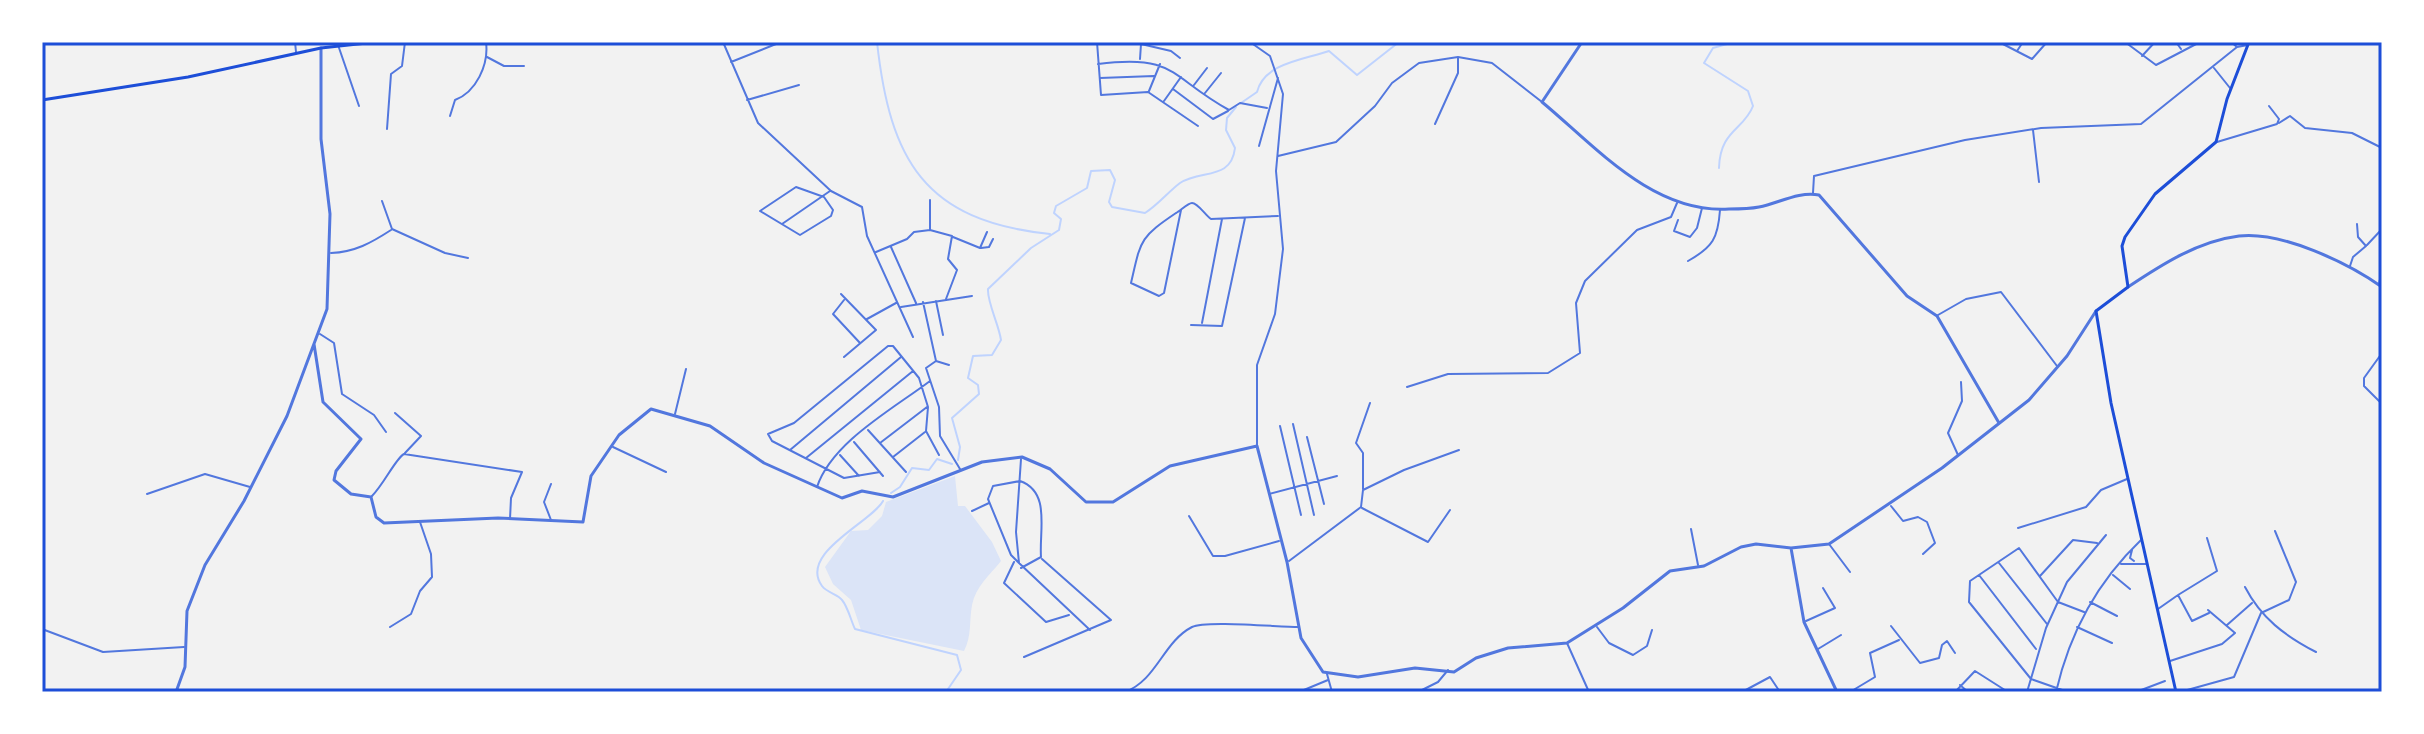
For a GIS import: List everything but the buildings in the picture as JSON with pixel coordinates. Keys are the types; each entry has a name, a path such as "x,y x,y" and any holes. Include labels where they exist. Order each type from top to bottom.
{"main road":[{"path":"42,100 188,77 338,44 376,42"},
{"path":"2178,692 2111,403 2096,311 2128,287 2122,246 2155,194 2216,142 2248,43"}],"street":[{"path":"295,42 296,53"},
{"path":"387,129 391,74 402,66 405,42"},
{"path":"450,116 455,100 470,93 487,57 486,42"},
{"path":"723,42 747,100 765,131 831,191 862,207 866,234 913,337"},
{"path":"731,62 781,42"},
{"path":"1097,42 1101,95 1148,92 1198,126"},
{"path":"1250,42 1265,50 1276,70 1283,94 1277,156 1283,249 1275,314 1259,356 1256,376 1257,446 1287,562 1298,627 1308,650 1328,677 1332,692"},
{"path":"1542,102 1582,42"},
{"path":"1999,42 2033,59 2047,42"},
{"path":"2016,52 2023,42"},
{"path":"2126,42 2148,62 2163,64 2200,42"},
{"path":"2142,57 2155,42"},
{"path":"2176,42 2182,50"},
{"path":"2231,42 2237,47"},
{"path":"1813,194 1814,176 1965,140 2032,129 2141,124 2237,47 2248,43"},
{"path":"338,44 359,106"},
{"path":"1140,60 1141,44 1171,51 1180,58"},
{"path":"176,692 185,667 187,611 205,565 251,488 289,412 319,334 329,296 330,204 321,139 321,48"},
{"path":"487,57 504,66 524,66"},
{"path":"1435,124 1458,73 1458,57"},
{"path":"1277,156 1336,142 1360,122 1392,83 1419,63 1458,57 1504,69 1641,183 1677,202 1720,210 1758,208 1813,194 1824,199 1907,296 1937,316 1999,424"},
{"path":"1098,64 1140,60 1160,64 1230,108"},
{"path":"1148,92 1160,64"},
{"path":"2213,67 2231,89"},
{"path":"1194,85 1207,68"},
{"path":"1205,93 1221,73"},
{"path":"1259,146 1278,75"},
{"path":"1100,78 1154,76"},
{"path":"1164,102 1181,76"},
{"path":"747,100 799,85"},
{"path":"1173,89 1213,119 1219,119 1230,108 1246,104 1267,108"},
{"path":"2269,106 2279,123"},
{"path":"2216,142 2279,123 2290,116 2305,128 2352,133 2382,148"},
{"path":"2032,129 2039,182"},
{"path":"795,187 824,197 833,210 831,216 800,235 761,210 795,187"},
{"path":"780,225 831,191"},
{"path":"930,200 930,230"},
{"path":"382,201 392,229 445,253 468,258"},
{"path":"1407,387 1448,374 1548,373 1580,353 1576,303 1585,281 1637,230 1671,217 1677,202"},
{"path":"1181,210 1164,293 1159,296 1131,283 1140,245 1147,233 1181,210 1195,203 1211,219 1281,216"},
{"path":"1678,220 1674,231 1690,237 1697,228 1703,207"},
{"path":"1688,261 1704,252 1719,231 1720,210"},
{"path":"1191,325 1222,326 1246,217"},
{"path":"1201,324 1222,219"},
{"path":"2357,224 2357,235 2366,246"},
{"path":"330,253 349,253 392,229"},
{"path":"2350,267 2353,257 2382,229"},
{"path":"874,253 914,232 930,230 980,248 989,247 993,239"},
{"path":"980,248 987,232"},
{"path":"946,299 957,270 948,259 952,236"},
{"path":"2128,287 2175,257 2238,236 2298,245 2350,267 2380,286 2382,270"},
{"path":"891,246 916,303"},
{"path":"1937,316 1966,299 2001,292 2058,367"},
{"path":"841,294 876,330 844,357"},
{"path":"900,307 972,296"},
{"path":"845,299 833,314 861,343"},
{"path":"936,300 943,335"},
{"path":"866,320 876,310 898,302"},
{"path":"923,302 936,361"},
{"path":"1299,692 1328,677 1358,677 1415,668 1457,671 1476,658 1508,648 1567,643 1596,626 1670,571 1698,567 1741,547 1756,544 1791,548 1829,544 1890,504 2029,400 2058,367 2096,311"},
{"path":"319,334 334,343 342,394 374,415 386,432"},
{"path":"314,344 323,402 361,439 336,471 334,480 351,494 371,497"},
{"path":"880,472 844,478 769,438 772,430 794,423 888,346 914,371 922,387 928,407 926,431 939,455"},
{"path":"2382,353 2364,378 2364,386 2382,404"},
{"path":"790,450 902,357"},
{"path":"949,365 936,361 927,366 939,407 940,436 961,471"},
{"path":"675,414 686,369"},
{"path":"806,458 914,371"},
{"path":"817,488 823,468 867,429 931,381"},
{"path":"1958,455 1948,433 1961,404 1961,382"},
{"path":"1287,562 1361,507 1363,453 1356,443 1370,403"},
{"path":"880,443 928,407"},
{"path":"371,497 376,517 381,522 585,521 591,476 632,421 656,409 710,426 755,457 834,497 862,491 888,497 982,462 1022,457 1050,469 1086,502 1099,504 1131,494 1170,466 1257,446"},
{"path":"371,497 389,478 397,458 421,436 395,413"},
{"path":"1293,424 1304,485 1314,515"},
{"path":"1280,426 1301,515"},
{"path":"867,429 906,472"},
{"path":"893,457 926,431"},
{"path":"1307,437 1324,504"},
{"path":"853,441 883,476"},
{"path":"612,447 666,472"},
{"path":"1363,490 1404,470 1459,450"},
{"path":"404,454 522,472 511,498 510,519"},
{"path":"839,454 859,476"},
{"path":"1022,457 1016,532 1019,563 1070,615 1090,630"},
{"path":"147,494 205,474 251,488"},
{"path":"1269,494 1337,476"},
{"path":"2018,528 2086,507 2101,490 2129,478"},
{"path":"1019,563 1014,561 989,503 993,486 1020,481 1030,485 1041,498 1041,557 1110,617 1109,622 1024,657"},
{"path":"551,484 544,502 552,521"},
{"path":"972,511 989,503"},
{"path":"1890,504 1901,520 1918,517 1927,522 1935,543 1923,554"},
{"path":"1361,507 1428,542 1450,510"},
{"path":"1189,516 1213,556 1225,556 1281,540"},
{"path":"390,627 408,617 420,591 431,582 431,554 420,521"},
{"path":"1691,529 1698,567"},
{"path":"2178,692 2234,677 2261,613 2286,603 2296,582 2275,531"},
{"path":"2027,692 2047,625 2071,576 2106,535"},
{"path":"2157,610 2217,571 2207,538"},
{"path":"2056,690 2077,627 2089,602 2142,539"},
{"path":"2039,577 2073,540 2099,544"},
{"path":"1829,544 1850,572"},
{"path":"1791,548 1804,622 1837,692"},
{"path":"2068,692 2031,679 1968,601 1970,580 2019,548 2058,602 2084,612"},
{"path":"2132,549 2130,558 2135,562"},
{"path":"1021,568 1041,557"},
{"path":"1014,561 1004,583 1046,622 1070,615"},
{"path":"1997,561 2047,625"},
{"path":"2120,564 2147,564"},
{"path":"1979,574 2038,651"},
{"path":"2111,574 2130,589"},
{"path":"2245,587 2261,613 2288,637 2316,652"},
{"path":"1804,622 1835,608 1823,588"},
{"path":"2169,662 2222,644 2235,633 2209,611 2192,621 2178,595"},
{"path":"2089,602 2117,616"},
{"path":"2227,625 2253,602"},
{"path":"1125,692 1144,682 1175,642 1196,625 1298,627"},
{"path":"1596,626 1609,643 1633,655 1647,646 1652,630"},
{"path":"1891,626 1920,663 1939,658 1943,643 1947,641 1955,653"},
{"path":"2077,627 2112,643"},
{"path":"42,629 103,652 186,647"},
{"path":"1817,650 1841,635"},
{"path":"1850,692 1875,677 1870,653 1900,639"},
{"path":"1567,643 1589,692"},
{"path":"1422,690 1438,682 1448,670"},
{"path":"1955,692 1975,671 2008,692"},
{"path":"1742,692 1770,677 1780,692"},
{"path":"2136,692 2165,681"},
{"path":"1960,685 1968,692"}],"shaded area":[{"path":"955,476 958,506 965,506 992,542 1001,561 974,598 964,651 861,630 851,600 833,584 825,567 851,531 868,530 882,516 886,502"}],"waterway":[{"path":"877,42 892,120 904,151 921,177 943,199 972,215 1007,227 1050,234"},
{"path":"1241,103 1257,92 1268,75 1286,64 1329,51 1357,75 1399,42"},
{"path":"1719,168 1723,146 1753,106 1748,91 1704,63 1713,48 1734,42"},
{"path":"958,460 960,447 952,418 979,394 978,385 968,378 973,356 992,355 1001,340 988,289 1031,248 1059,230 1061,219 1054,213 1056,206 1087,188 1091,171 1110,170 1115,180 1109,202 1112,207 1145,213 1180,183 1214,173 1228,165 1235,148 1226,130 1227,118 1236,107"},
{"path":"891,493 900,487 912,468 929,470 937,459 952,464"},
{"path":"883,501 828,550 817,574 822,586 844,603 855,629 957,655 961,670 946,692"}]}
